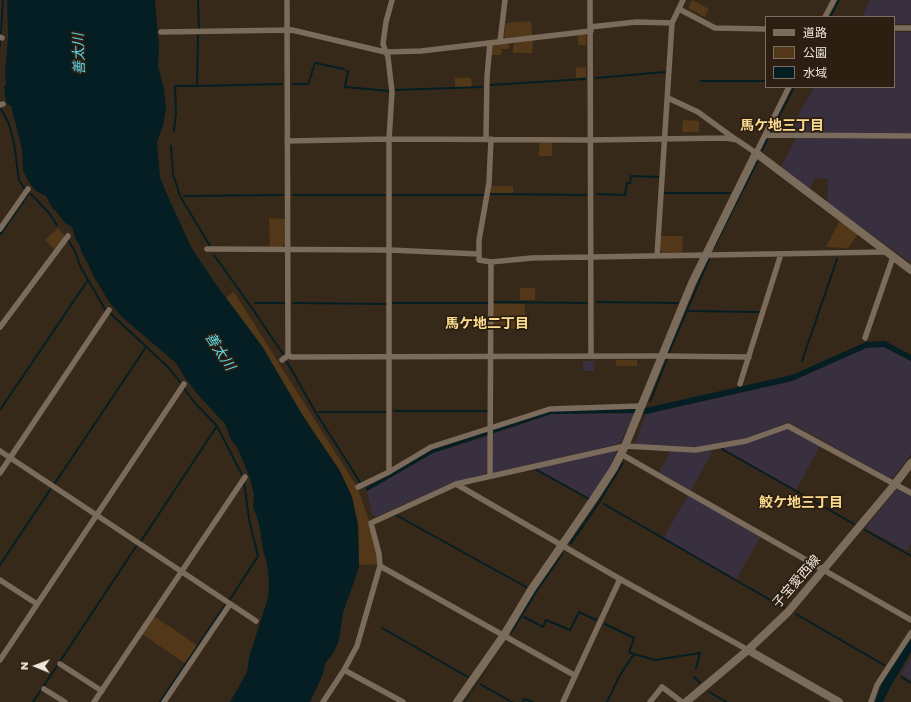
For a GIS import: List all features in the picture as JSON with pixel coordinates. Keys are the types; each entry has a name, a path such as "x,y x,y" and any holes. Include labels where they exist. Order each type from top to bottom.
{"street":[{"path":"287,0 289,355"},
{"path":"389,472 389,139 392,92 388,57 383,44 386,22 392,0"},
{"path":"500,42 505,0"},
{"path":"590,0 591,356"},
{"path":"657,256 672,23 683,0"},
{"path":"826,16 834,0"},
{"path":"679,9 715,28 765,29"},
{"path":"161,32 287,30 385,52 422,51 500,42 636,22 672,23"},
{"path":"895,28 911,28"},
{"path":"490,43 487,77 489,183 479,240 479,260 491,262 532,258 781,254 890,255"},
{"path":"458,702 504,635 531,590 563,546 614,468 625,446 661,356 705,255 788,88"},
{"path":"668,98 698,112 756,153 911,270"},
{"path":"765,135 911,136"},
{"path":"287,141 389,139 591,140 726,138 736,140"},
{"path":"0,229 28,189"},
{"path":"1,324 68,236"},
{"path":"207,249 389,250 479,254"},
{"path":"740,384 781,254"},
{"path":"865,338 890,255"},
{"path":"490,476 491,262"},
{"path":"0,473 109,310"},
{"path":"289,355 291,357 749,357"},
{"path":"282,360 289,355"},
{"path":"0,660 184,384"},
{"path":"358,487 389,472 430,447 491,429 550,409 641,406"},
{"path":"323,702 344,670 357,646 380,566 379,554 371,523 456,484 625,446 695,450 746,441 788,426 911,493"},
{"path":"0,451 256,621"},
{"path":"621,454 911,620"},
{"name":"子宝愛西線","path":"686,702 748,650 788,612 911,463"},
{"path":"94,702 245,477"},
{"path":"456,484 620,579 839,702"},
{"path":"380,566 574,675"},
{"path":"563,702 574,675 620,579"},
{"path":"0,580 37,604"},
{"path":"164,702 230,604"},
{"path":"871,702 878,685 911,633"},
{"path":"60,664 102,691"},
{"path":"344,670 403,702"},
{"path":"650,702 662,687 682,702"},
{"path":"44,689 65,702"}],"shaded area":[{"path":"870,0 911,0 911,24 895,24 895,16 862,16"},
{"path":"895,32 911,32 911,133 788,133 813,88 895,88"},
{"path":"796,138 911,138 911,263 827,202 828,179 815,178 810,189 781,167"},
{"path":"884,347 911,361 911,454 892,479 789,422 745,439 694,449 635,444 646,414 792,381 866,348"},
{"path":"583,361 595,361 594,371 583,371"},
{"path":"635,413 620,443 494,473 492,471 493,434 551,414"},
{"path":"790,428 820,446 796,490 720,447"},
{"path":"488,436 487,471 484,475 451,483 376,517 372,515 367,491 433,453"},
{"path":"714,448 691,491 659,472 671,450"},
{"path":"612,450 616,452 611,465 590,499 535,468"},
{"path":"897,489 911,497 911,543 907,551 865,528"},
{"path":"688,495 760,537 736,580 663,539"},
{"path":"911,658 911,680 901,674"}],"green space":[{"path":"692,0 709,9 705,17 688,8"},
{"path":"531,21 532,36 504,38 506,23"},
{"path":"584,33 586,35 586,45 578,45 578,34"},
{"path":"533,40 532,53 513,53 513,46 515,42"},
{"path":"509,43 509,49 502,49 501,55 490,55 491,46 493,44"},
{"path":"586,67 586,77 576,78 576,68"},
{"path":"455,78 471,78 472,87 455,88"},
{"path":"683,120 699,121 699,132 682,132"},
{"path":"552,142 552,156 539,156 539,143"},
{"path":"490,186 513,186 513,195 489,195"},
{"path":"269,218 285,219 285,244 281,247 270,247"},
{"path":"840,220 858,234 848,248 826,247"},
{"path":"58,228 65,237 55,250 45,240"},
{"path":"660,236 683,236 682,253 662,253 660,249"},
{"path":"520,288 535,288 535,300 520,300"},
{"path":"234,292 357,487 370,523 379,564 359,565 358,524 352,497 340,471 225,298"},
{"path":"493,304 525,304 525,328 493,329"},
{"path":"616,360 637,360 637,366 616,366"},
{"path":"154,616 198,646 186,664 142,634"}],"water":[{"name":"善太川","path":"7,0 155,0 159,48 158,66 164,88 166,109 157,143 160,177 191,247 215,283 262,346 306,421 340,471 352,497 358,525 359,567 343,613 339,641 332,655 326,662 322,676 310,702 230,702 247,672 249,657 268,598 269,584 267,563 263,550 259,523 253,507 254,496 250,478 237,447 231,440 225,424 200,397 185,378 176,363 123,318 109,302 81,251 72,227 65,223 52,208 46,196 36,191 28,181 23,170 22,149 11,106 7,104 5,96 4,86 6,85 5,74 8,36"},
{"path":"885,341 911,355 911,361 884,347 866,348 792,381 646,414 551,414 433,453 367,491 365,488 432,450 551,411 645,408 792,375 866,342"},
{"path":"622,462 624,463 600,503 571,545 569,543 598,502"},
{"path":"563,552 564,553 539,589 511,634 510,632 537,588"},
{"path":"911,638 911,652 883,702 875,702 882,683"},
{"path":"505,643 465,702 464,702"}],"waterway":[{"path":"1,34 3,0"},
{"path":"198,0 199,29"},
{"path":"831,16 839,0"},
{"path":"174,131 176,113 175,86 197,86 198,35"},
{"path":"0,40 0,46"},
{"path":"292,84 308,84 315,63 344,69"},
{"path":"347,71 345,87 389,91"},
{"path":"596,78 665,72"},
{"path":"490,85 585,79"},
{"path":"701,81 765,81"},
{"path":"197,86 282,84"},
{"path":"395,90 482,87"},
{"path":"771,132 793,88"},
{"path":"1,109 9,124 14,143 19,180 26,191"},
{"path":"762,150 767,140"},
{"path":"171,146 173,174 180,196 210,246"},
{"path":"714,247 757,162"},
{"path":"597,194 625,195 627,183 630,183 631,176 659,177"},
{"path":"0,235 29,193"},
{"path":"663,193 730,193"},
{"path":"31,194 48,212 57,225"},
{"path":"490,194 586,195"},
{"path":"184,196 283,195"},
{"path":"293,195 385,195"},
{"path":"392,195 485,195"},
{"path":"68,240 75,251 80,266 106,311"},
{"path":"214,255 283,354"},
{"path":"669,352 709,259"},
{"path":"802,361 837,259"},
{"path":"0,410 88,280"},
{"path":"494,302 588,303"},
{"path":"597,302 678,303"},
{"path":"255,303 284,303"},
{"path":"293,303 387,304"},
{"path":"393,303 487,303"},
{"path":"689,311 758,312"},
{"path":"109,312 169,368 180,382"},
{"path":"55,483 146,347"},
{"path":"650,402 667,359"},
{"path":"287,362 316,413 360,482"},
{"path":"183,387 195,403 217,426 242,475"},
{"path":"394,411 487,411"},
{"path":"319,412 386,412"},
{"path":"141,541 217,426"},
{"path":"722,449 854,524"},
{"path":"535,469 589,499"},
{"path":"229,601 258,556 249,519 244,482"},
{"path":"0,565 52,487"},
{"path":"604,504 784,608"},
{"path":"396,515 526,587"},
{"path":"865,530 911,556"},
{"path":"33,702 137,545"},
{"path":"160,702 226,604"},
{"path":"524,617 543,627 546,620 570,630 579,612 596,620"},
{"path":"796,614 884,665"},
{"path":"605,624 634,638 629,652 634,654 655,660 700,653 696,668"},
{"path":"382,628 468,677"},
{"path":"607,702 620,675 634,654"},
{"path":"694,677 700,683"},
{"path":"901,677 911,683"},
{"path":"480,684 512,702"},
{"path":"709,692 727,702"},
{"path":"523,702 524,699 533,702"}],"district":[{"name":"馬ケ地三丁目","path":"782,126"},
{"name":"馬ケ地二丁目","path":"487,324"},
{"name":"鮫ケ地三丁目","path":"801,503"}]}
